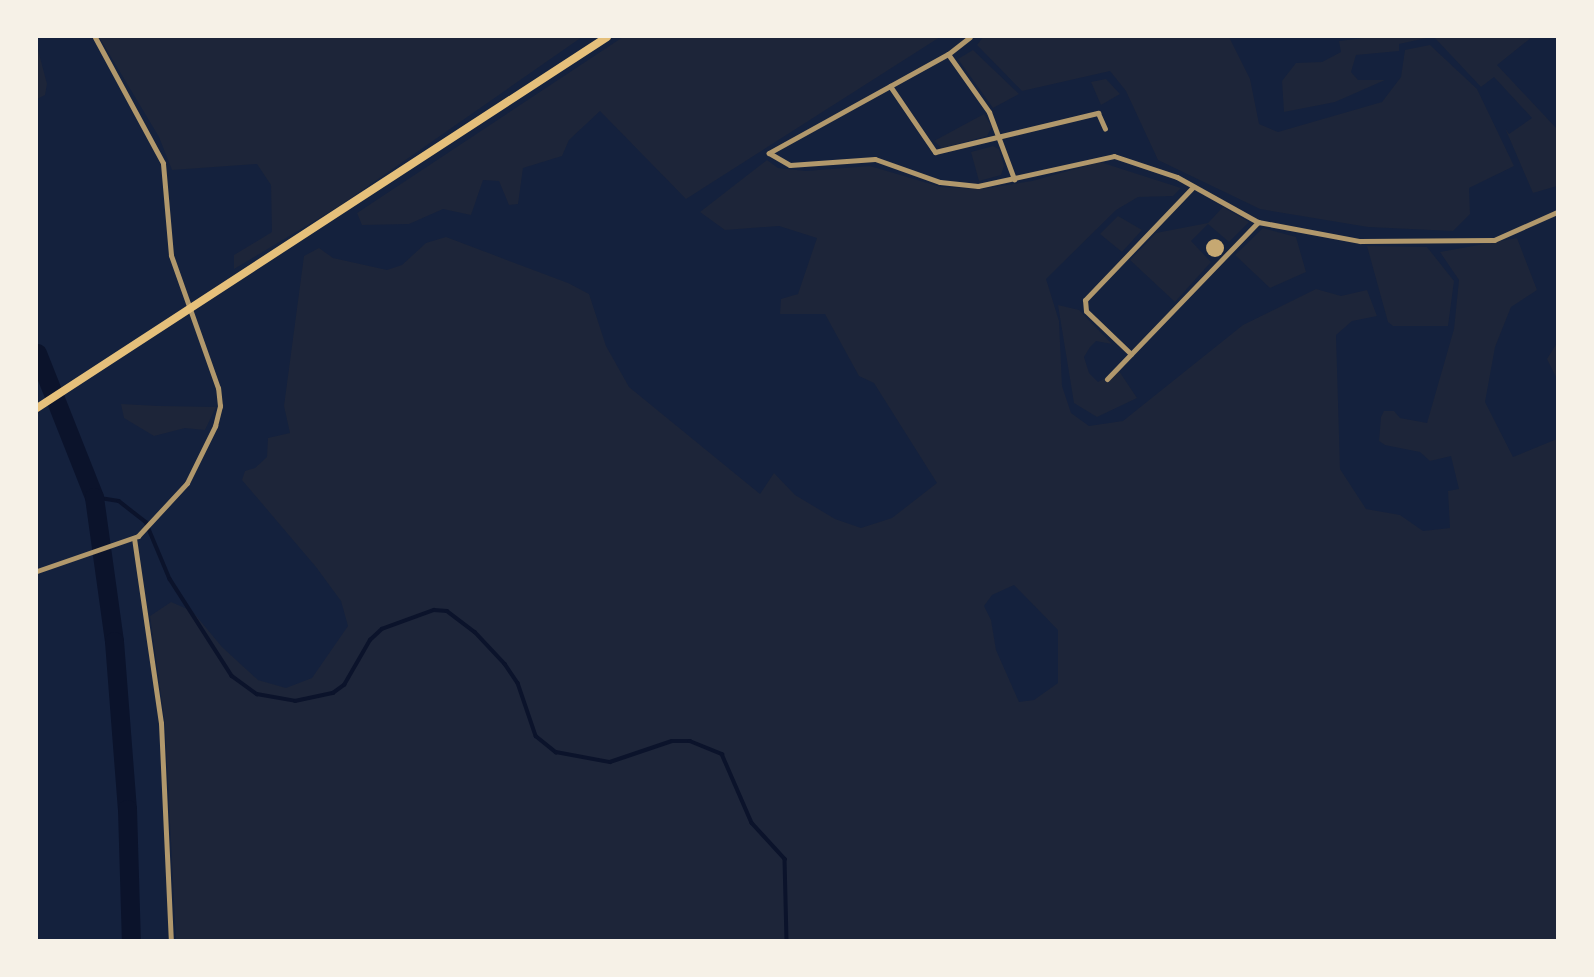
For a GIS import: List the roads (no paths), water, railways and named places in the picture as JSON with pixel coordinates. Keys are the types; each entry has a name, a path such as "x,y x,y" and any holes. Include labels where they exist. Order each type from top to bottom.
{"main road":[{"path":"37,408 607,37"}],"street":[{"path":"37,571 71,562 134,539 156,519 199,462 220,406 218,388 189,309 167,234 163,163 95,37"},
{"path":"970,37 948,54 769,153 790,165 875,159 952,184 978,186 1114,156 1160,170 1258,222 1360,242 1494,240 1557,212"},
{"path":"948,54 1001,136 1014,179"},
{"path":"890,86 935,152 1098,113 1105,129"},
{"path":"1130,354 1086,311 1085,300 1193,187"},
{"path":"1107,379 1258,222"},
{"path":"134,539 161,723 171,940"}],"waterway":[{"path":"37,353 94,497 114,641 127,809 131,940"},
{"path":"94,497 119,501 146,522 170,579 232,676 257,694 295,701 333,693 344,685 370,640 382,629 434,610 447,611 475,632 505,664 518,683 536,736 556,752 610,762 672,741 690,741 722,754 752,823 785,859 787,940"}]}
